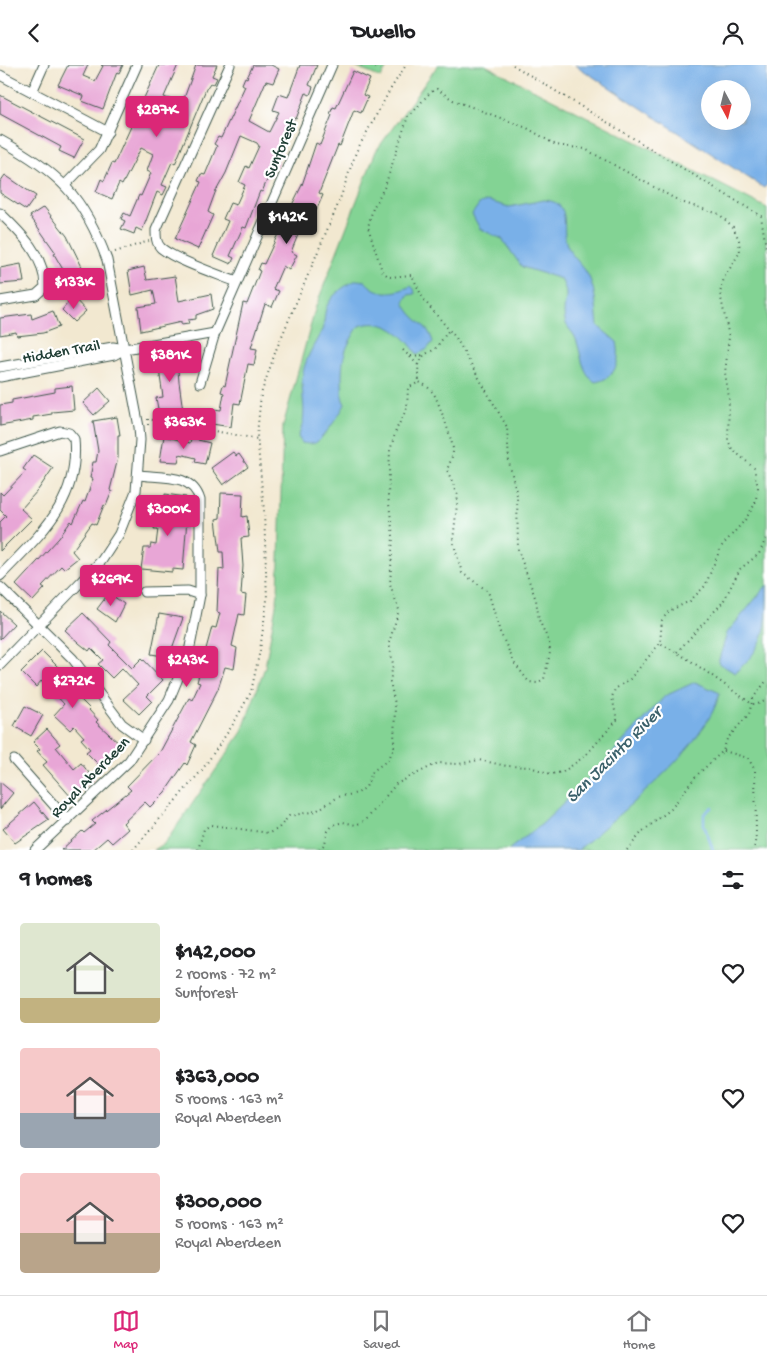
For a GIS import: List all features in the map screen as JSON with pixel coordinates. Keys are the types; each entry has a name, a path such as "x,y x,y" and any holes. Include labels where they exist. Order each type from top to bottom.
{"street":[{"path":"32,92 44,65"},
{"path":"66,184 99,150 138,65"},
{"path":"230,65 156,230 156,239 160,247 172,254 237,282"},
{"name":"Sunforest","path":"200,383 215,333 332,65"},
{"path":"0,75 108,132"},
{"path":"0,140 48,169 66,184 90,220 108,260 140,441 136,491 125,522 102,560 0,665"},
{"path":"0,213 22,234 38,257 45,281 44,287 36,295 0,301"},
{"name":"Hidden Trail","path":"0,377 114,355 125,349 215,333"},
{"path":"0,367 112,347 125,349"},
{"path":"0,451 60,431 69,433 74,439 71,475 62,505 52,521 0,576"},
{"name":"Royal Aberdeen","path":"35,850 68,821 129,761 169,700 189,652 200,595 200,500 197,489 188,481 138,475"},
{"path":"0,587 73,659 122,724 144,740"},
{"path":"144,592 188,591 200,595"},
{"path":"14,760 68,821"}],"path":[{"path":"371,65 380,70"},
{"path":"133,850 202,770 232,726 250,692 260,650 267,600 264,511 258,439 261,394 276,350 339,202 356,153 390,90 407,65"},
{"path":"513,65 761,216 767,254"},
{"path":"320,850 325,843 328,831 333,825 343,822 356,825 366,820 396,784 438,763 459,764 479,760 507,766 530,767 551,774 562,772 586,755 617,720 612,697 615,689 630,679 660,643 662,620 669,611 690,601 705,586 721,547 745,520 755,504 758,487 754,468 732,449 728,440 729,398 725,373 728,337 720,293 724,278 740,252 739,240 733,227 719,214 681,202 585,149 556,145 527,128 453,100 437,89 431,91 418,110 408,116 385,186 372,208 368,227 382,271 389,277 412,275 421,294 449,329 507,427 509,461 517,495 518,550 539,613 539,620 549,642 550,653 544,679 537,683 529,682 515,664 500,632 488,591 462,573 453,541 458,495 447,470 453,451 452,439 435,396 426,385 419,382"},
{"path":"115,252 156,239"},
{"path":"412,356 424,355 435,349 449,329"},
{"path":"403,350 412,356 418,365 419,382"},
{"path":"418,365 424,355"},
{"path":"198,850 204,829 212,825 269,833 278,829 289,816 316,811 338,797 358,793 366,787 374,771 389,759 394,746 395,704 390,682 392,665 389,643 399,610 390,584 392,519 388,496 390,451 396,430 407,408 408,388 419,382"},
{"path":"139,427 149,425 148,419 258,439"},
{"path":"677,652 723,602 740,569 759,554 767,536"},
{"path":"660,643 677,652 752,703 758,704 767,700"},
{"path":"628,850 643,831 671,809 696,776 724,751 727,739 749,714 753,698 767,680"},
{"path":"724,751 748,758 755,770 754,806 756,835 754,850"}],"green space":[{"path":"351,65 381,65 387,67 381,78"},
{"path":"438,65 485,65 767,208 767,850 154,850 165,843 242,732 265,667 278,594 283,426 316,306 376,151"}],"water":[{"path":"575,65 767,65 767,185 764,188"},
{"path":"544,200 559,205 563,211 567,245 589,276 595,297 598,326 617,342 618,355 615,368 608,377 602,380 595,382 590,378 584,367 575,337 566,322 564,309 566,291 561,279 522,267 502,239 480,229 472,214 480,203 488,201 509,207"},
{"path":"357,280 365,281 375,289 386,292 398,291 411,286 415,294 408,295 404,302 411,314 431,335 433,342 426,350 417,354 400,334 392,329 377,324 359,326 347,346 344,358 342,393 345,404 329,429 318,441 313,444 302,443 298,437 304,415 302,380 304,366 324,325 328,303 339,291"},
{"path":"767,585 763,635 754,653 735,673 718,663 727,633"},
{"name":"San Jacinto River","path":"695,682 720,693 712,713 683,753 646,791 578,850 508,850 542,824 581,787 665,696"}],"building":[{"path":"68,65 88,65 83,76 95,81 103,66 101,65 123,65 119,73 117,72 103,109 82,101 84,96 58,85"},
{"path":"159,65 178,65 164,97 182,104 196,65 217,65 212,76 217,78 214,84 210,83 206,89 175,164 172,162 162,185 167,187 163,195 157,192 142,231 136,228 134,234 121,229 125,221 121,219 124,213 130,216 139,195 141,196 151,173 147,171 153,154 141,148 122,185 119,183 112,199 96,192 101,179 104,181 112,163 114,164"},
{"path":"253,65 271,65 279,69 273,83 266,81 249,121 269,132 279,112 273,110 279,94 288,97 300,65 317,65 309,85 313,87 310,95 306,93 277,160 279,161 276,168 273,166 262,192 260,191 246,228 243,227 230,256 234,258 231,264 213,256 228,221 223,219 230,203 236,205 245,185 239,182 246,166 249,168 259,146 257,143 241,136 226,173 215,193 208,212 213,215 198,249 175,239 201,182 198,181 201,174 205,175 217,146 214,144 218,137 221,138 245,86 242,84 245,77 247,78"},
{"path":"353,71 370,79 363,95 368,97 361,113 354,110 340,146 338,145 319,193 323,195 316,211 309,208 291,252 297,255 289,270 283,266 273,289 279,291 272,307 265,304 251,348 257,349 254,365 248,364 240,404 234,403 231,427 212,424 214,409 221,410 224,393 221,392 223,385 225,386 243,303 247,304 260,271 258,270 261,263 264,264 286,217 282,216 285,209 289,211 302,185 316,143 320,145 332,115 330,114 333,107 336,108"},
{"path":"0,95 84,139 74,158 59,151 61,147 0,114"},
{"path":"5,175 36,196 26,210 0,193 0,182"},
{"path":"44,207 67,236 83,269 85,286 68,289 65,273 54,254 56,253 30,216"},
{"path":"21,264 24,282 0,284 0,268"},
{"path":"144,267 147,280 175,276 179,301 211,294 213,309 196,315 196,319 188,320 189,324 181,325 181,322 141,331 138,307 156,304 153,290 132,295 128,271"},
{"path":"73,297 86,311 74,322 62,310"},
{"path":"53,311 59,327 43,333 17,336 16,332 0,335 0,318 31,314 32,319"},
{"path":"181,352 184,369 178,370 183,411 159,414 156,398 163,397 157,355"},
{"path":"72,386 74,410 52,412 52,414 33,417 33,420 0,426 0,405 12,403 12,400 55,392 55,388"},
{"path":"99,388 110,401 94,415 83,403"},
{"path":"117,417 120,435 118,435 118,458 110,490 112,491 106,506 104,505 96,525 92,523 72,551 78,558 64,569 61,566 42,586 45,588 33,601 16,585 59,538 71,521 73,523 83,501 85,502 93,479 90,478 93,462 96,462 98,451 93,421"},
{"path":"192,435 199,437 198,440 210,443 205,464 195,462 196,458 180,454 178,462 160,461 164,436 190,443"},
{"path":"233,452 236,456 239,454 248,467 223,485 211,468"},
{"path":"33,455 53,468 38,490 21,509 32,519 0,551 0,522 6,516 0,510 0,492 3,495 26,471 23,469"},
{"path":"221,493 243,494 242,517 247,516 249,537 241,538 243,566 241,594 246,595 244,615 239,614 232,646 237,648 234,669 225,667 218,689 191,742 196,745 187,765 185,763 165,792 150,807 145,802 123,823 128,829 112,843 107,838 93,850 61,850 82,831 84,833 95,824 92,821 131,790 127,786 160,752 189,698 192,700 200,683 197,682 212,627 216,628 220,613 217,612 219,569 224,570 223,552 220,552 216,519 220,518"},
{"path":"165,494 186,497 183,518 187,519 183,570 172,569 172,572 141,569 144,548 150,548 151,544 156,545 158,529 154,529 159,499 165,500"},
{"path":"109,593 124,604 115,622 97,609"},
{"path":"0,611 14,624 0,639"},
{"path":"83,613 111,642 109,645 132,668 142,658 163,680 147,696 152,701 139,714 123,699 138,685 122,668 112,678 98,664 103,660 91,648 89,651 65,630"},
{"path":"159,614 183,618 169,657 151,654"},
{"path":"42,651 66,675 64,676 71,684 68,687 90,709 98,720 96,722 123,747 101,767 86,752 90,749 81,739 84,737 74,726 70,730 54,715 64,704 42,680 36,687 21,672"},
{"path":"25,706 43,715 31,736 14,726"},
{"path":"47,729 60,744 56,747 74,769 81,763 94,779 72,798 43,765 47,762 37,751 40,749 33,742"},
{"path":"0,782 13,793 0,809"},
{"path":"34,802 49,820 15,843 3,829"}],"waterway":[{"path":"712,807 704,814 704,825 713,850"}]}
